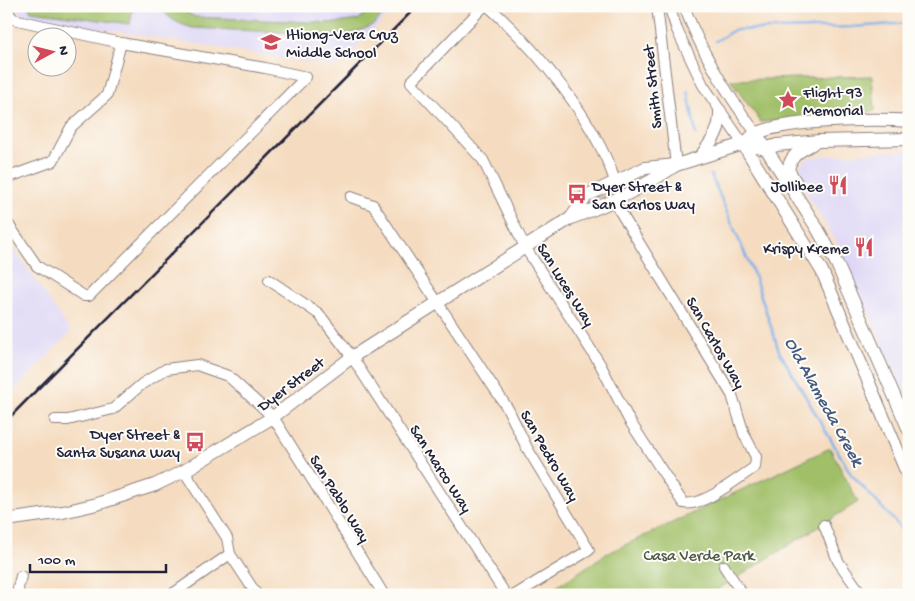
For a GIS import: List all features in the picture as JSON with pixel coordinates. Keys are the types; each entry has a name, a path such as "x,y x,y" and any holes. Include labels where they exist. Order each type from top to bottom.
{"main road":[{"path":"701,156 718,132 720,110"},
{"name":"Dyer Street","path":"570,218 586,196 615,181 644,168 676,165 743,144 756,133 786,126 832,121 909,121"},
{"path":"756,133 817,228 837,264 909,430"},
{"name":"Dyer Street","path":"743,144 765,149 777,145 819,141 909,139"},
{"path":"817,228 813,211 788,170 790,160 794,156 819,141"},
{"path":"743,144 822,271 909,478"},
{"name":"Dyer Street","path":"6,520 63,512 97,504 155,486 184,471 273,417 352,357 570,218 653,181 676,165"}],"street":[{"name":"San Luces Way","path":"484,6 411,82 483,160 525,247 600,364 629,420 683,503 691,505"},
{"path":"488,6 536,56 581,114 615,181"},
{"name":"Smith Street","path":"657,6 676,165"},
{"path":"669,6 677,30 703,85 743,144"},
{"path":"684,6 691,26 722,83 756,133"},
{"path":"6,9 13,19 121,43 306,77 94,293 84,296 37,266 6,221"},
{"path":"7,177 53,161 71,127 108,95 121,43"},
{"path":"351,197 373,205 438,303"},
{"name":"San Carlos Way","path":"613,200 732,395 744,434 756,457 755,467 703,501 691,505"},
{"name":"San Marco Way","path":"269,280 319,314 352,357 506,595"},
{"name":"San Pedro Way","path":"438,303 508,410 528,448 589,550 515,595"},
{"name":"San Pablo Way","path":"55,420 68,420 113,409 142,384 166,368 197,365 228,376 273,417 384,595"},
{"path":"184,471 227,538 230,554 257,595"},
{"path":"824,525 838,561 862,595"},
{"path":"171,595 230,554"},
{"path":"724,566 743,595"},
{"path":"19,595 18,588 21,576"}],"shaded area":[{"name":"Itliong-Vera Cruz Middle School","path":"16,6 397,6 337,67 22,16"},
{"path":"909,150 909,404 837,243 799,181 798,171 804,160 817,156"},
{"path":"6,237 71,332 6,399"}],"green space":[{"path":"28,6 133,6 130,24 31,11"},
{"path":"159,6 175,6 195,17 335,23 358,20 374,6 388,6 379,19 368,28 338,35 193,28 174,20"},
{"path":"872,76 875,111 761,122 730,80"},
{"name":"Casa Verde Park","path":"830,448 858,502 709,595 544,595 606,554"}],"waterway":[{"name":"Old Alameda Creek","path":"716,41 734,30 852,27 909,23"},
{"name":"Old Alameda Creek","path":"688,91 696,134"},
{"name":"Old Alameda Creek","path":"711,175 754,275 779,351 851,474 899,526 909,541"}],"railway":[{"path":"6,421 417,6"}],"place":[{"name":"Itliong-Vera Cruz Middle School","path":"271,42"},
{"name":"Flight 93 Memorial","path":"788,100"},
{"name":"Jollibee","path":"838,185"},
{"name":"Dyer Street & San Carlos Way","path":"577,194"},
{"name":"Krispy Kreme","path":"864,247"},
{"name":"Dyer Street & Santa Susana Way","path":"195,442"}]}
